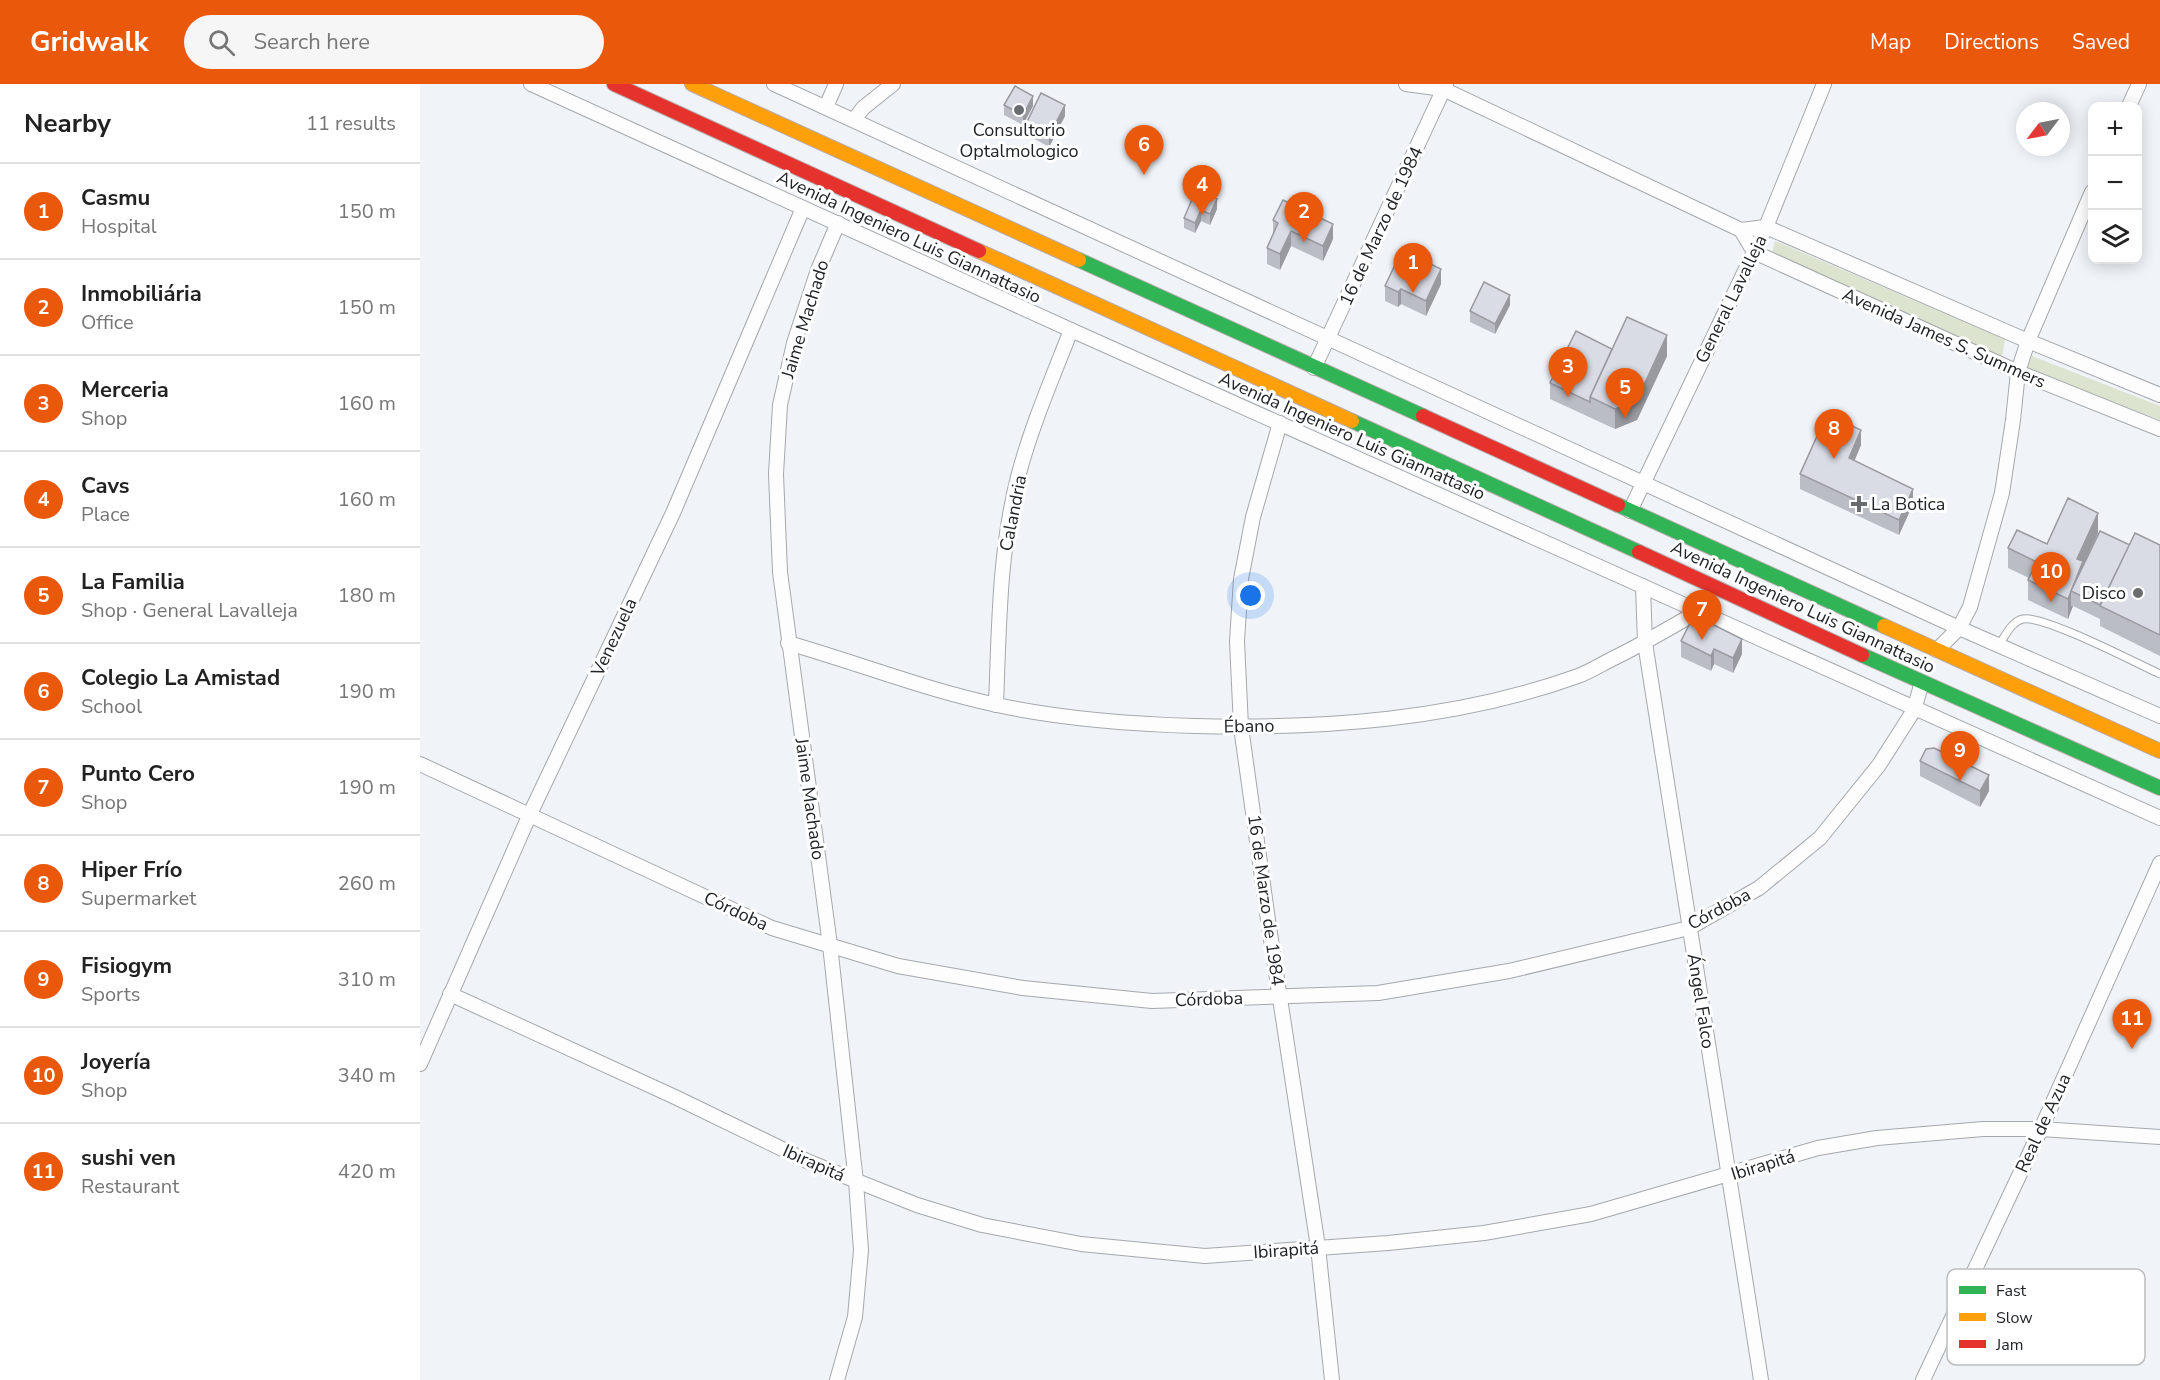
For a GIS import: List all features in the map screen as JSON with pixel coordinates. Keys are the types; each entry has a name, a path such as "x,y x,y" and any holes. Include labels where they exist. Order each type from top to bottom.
{"main road":[{"name":"Avenida Ingeniero Luis Giannattasio","path":"614,84 1922,682 2160,788"},
{"name":"Avenida Ingeniero Luis Giannattasio","path":"692,84 2160,752"}],"street":[{"name":"Avenida Ingeniero Luis Giannattasio","path":"531,84 1914,710 2160,818"},
{"path":"774,84 1959,628 2160,716"},
{"path":"826,107 836,84"},
{"path":"854,120 863,108 894,84"},
{"path":"1406,84 1443,86 1741,230 1766,227"},
{"name":"General Lavalleja","path":"1630,511 1766,227 1824,84"},
{"path":"2132,102 2139,84"},
{"name":"16 de Marzo de 1984","path":"1314,368 1443,86"},
{"path":"1937,650 1959,628 1970,608 2002,493 2018,372 2028,341 2088,201"},
{"name":"Venezuela","path":"420,1064 530,814 673,513 803,208"},
{"name":"Jaime Machado","path":"837,1380 855,1317 861,1250 856,1182 830,945 780,572 776,485 780,405 794,343 818,270 838,224"},
{"name":"Avenida James S. Summers","path":"1766,227 2028,341 2160,395"},
{"path":"1741,230 1754,252"},
{"name":"Avenida James S. Summers","path":"1754,252 2018,372 2160,429"},
{"name":"Calandria","path":"996,705 999,604 1006,538 1014,498 1034,422 1071,330"},
{"name":"16 de Marzo de 1984","path":"1280,423 1253,517 1241,579 1237,641 1240,727 1318,1248 1332,1380"},
{"name":"Ángel Falco","path":"1643,586 1645,642 1761,1380"},
{"name":"Ébano","path":"788,643 904,681 996,705 1038,713 1129,724 1240,727 1355,723 1463,707 1526,693 1580,675 1699,611"},
{"name":"Córdoba","path":"420,764 772,928 898,966 1023,988 1152,1001 1378,993 1509,971 1689,927 1759,888 1820,838 1879,765 1914,710 1922,682"},
{"name":"Real de Azua","path":"1975,1269 2041,1129 2160,863"},
{"name":"Ibirapitá","path":"450,994 675,1097 809,1162 916,1205 982,1225 1081,1244 1205,1256 1484,1233 1591,1214 1818,1148 1878,1138 1983,1129 2041,1129 2160,1137"},
{"name":"Real de Azua","path":"1923,1380 1947,1329"}],"lane":[{"path":"1999,645 2016,622 2033,619 2077,634 2160,674"}],"green space":[{"path":"1775,241 2005,339 2002,358 1772,254"},
{"path":"2032,356 2160,406 2160,420 2027,369"}],"building":[{"path":"1015,86 1033,96 1023,115 1004,105"},
{"path":"1041,93 1065,105 1049,136 1026,124"},
{"path":"1196,190 1217,199 1210,214 1201,210 1195,223 1184,218"},
{"path":"1283,200 1333,224 1323,246 1291,231 1280,254 1267,248 1278,223 1273,220"},
{"path":"1402,250 1441,269 1426,301 1401,289 1398,292 1385,286"},
{"path":"1484,282 1510,295 1495,324 1470,311"},
{"path":"1627,317 1667,335 1637,400 1615,409 1590,397"},
{"path":"1576,331 1612,349 1590,397 1590,402 1550,383"},
{"path":"1827,414 1861,430 1849,458 1913,489 1899,520 1800,474"},
{"path":"2068,498 2098,513 2077,559 2083,561 2068,599 2028,580 2037,562 2008,548 2017,530 2047,544"},
{"path":"2100,531 2130,545 2100,605 2071,591"},
{"name":"Disco","path":"2135,533 2160,545 2160,635 2100,606"},
{"path":"1698,617 1742,639 1733,658 1714,649 1711,656 1681,641 1690,623"},
{"path":"1934,748 1989,775 1980,791 1920,761 1926,749"}],"traffic: fast":[{"path":"1079,260 1423,416"},
{"path":"1352,421 1639,552"},
{"path":"1618,505 1884,626"},
{"path":"1862,655 2160,788"}],"traffic: slow":[{"path":"692,84 1079,260"},
{"path":"979,251 1352,421"},
{"path":"1884,626 2160,751"}],"traffic: jam":[{"path":"614,84 979,251"},
{"path":"1423,416 1618,505"},
{"path":"1639,552 1862,655"}],"place":[{"name":"Consultorio Optalmologico","path":"1019,110"},
{"name":"Colegio La Amistad","path":"1144,175"},
{"name":"Cavs","path":"1202,215"},
{"name":"Inmobiliária","path":"1304,242"},
{"name":"Casmu","path":"1413,293"},
{"name":"Merceria","path":"1568,397"},
{"name":"La Familia","path":"1625,418"},
{"name":"Hiper Frío","path":"1834,459"},
{"name":"La Botica","path":"1859,504"},
{"name":"Disco","path":"2138,593"},
{"name":"Joyería","path":"2051,602"},
{"name":"Punto Cero","path":"1702,640"},
{"name":"Fisiogym","path":"1960,781"},
{"name":"sushi ven","path":"2132,1049"}]}
